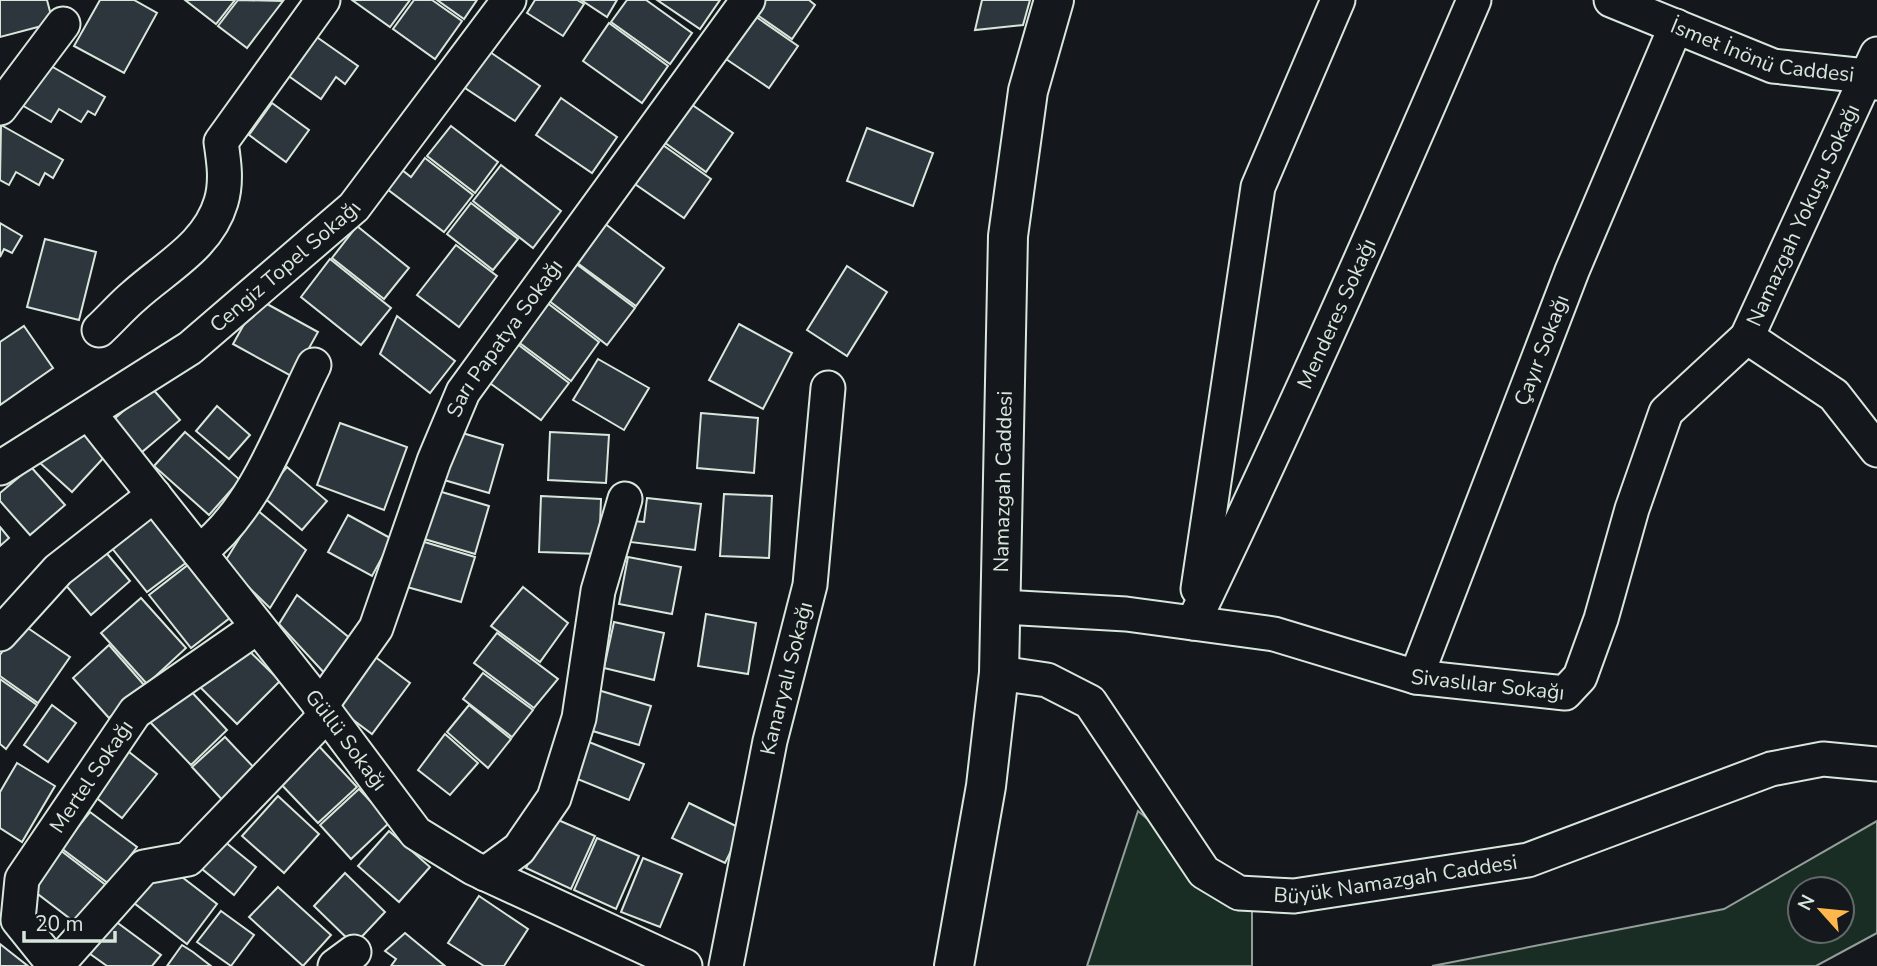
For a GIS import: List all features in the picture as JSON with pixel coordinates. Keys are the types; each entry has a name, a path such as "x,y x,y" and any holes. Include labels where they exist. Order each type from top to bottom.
{"main road":[{"name":"Namazgah Caddesi","path":"954,966 986,786 999,673 1008,236 1028,90 1054,0"}],"street":[{"name":"Cengiz Topel Sokağı","path":"0,468 190,348 354,207 509,0"},
{"name":"Sarı Papatya Sokağı","path":"56,966 144,867 188,859 323,710 376,628 434,461 463,392 748,0"},
{"path":"1193,623 1258,187 1338,0"},
{"name":"Menderes Sokağı","path":"1193,623 1381,216 1474,0"},
{"name":"İsmet İnönü Caddesi","path":"1611,0 1773,66 1873,71"},
{"path":"99,330 134,296 185,256 208,228 221,202 225,172 221,142 314,3"},
{"path":"2,100 63,24"},
{"name":"Çayır Sokağı","path":"1416,677 1572,271 1675,26"},
{"name":"Namazgah Yokuşu Sokağı","path":"1747,337 1873,71"},
{"name":"Sivaslılar Sokağı","path":"1001,607 1126,614 1274,634 1416,677 1565,693 1580,677 1601,619 1632,509 1666,412 1747,337"},
{"path":"1747,337 1834,395 1877,450"},
{"path":"199,552 221,536 257,480 313,365"},
{"name":"Kanaryalı Sokağı","path":"726,966 770,741 810,585 828,388"},
{"name":"Güllü Sokağı","path":"89,413 323,710 416,833 485,874 685,966"},
{"path":"0,634 58,570 154,495"},
{"path":"485,874 519,849 554,798 579,718 598,591 625,499"},
{"name":"Mertel Sokağı","path":"56,966 18,920 22,879 135,712 256,628"},
{"name":"Büyük Namazgah Caddesi","path":"999,673 1047,680 1090,702 1204,872 1239,893 1294,896 1528,860 1771,769 1822,759 1877,764"}],"green space":[{"path":"1138,811 1252,907 1252,966 1087,966"},
{"path":"1877,821 1877,933 1856,944 1856,875 1786,875 1786,945 1855,945 1816,966 1432,966 1724,909"}],"building":[{"path":"0,0 47,0 53,23 0,37"},
{"path":"100,0 134,0 157,13 124,73 74,46"},
{"path":"185,0 235,0 216,24"},
{"path":"238,0 283,1 247,48 218,26"},
{"path":"352,0 410,0 390,27"},
{"path":"414,0 432,0 462,21 435,59 393,29"},
{"path":"437,0 477,0 464,19"},
{"path":"535,0 577,0 584,4 563,36 527,13"},
{"path":"581,0 617,0 607,17"},
{"path":"627,0 646,0 692,33 670,64 611,22"},
{"path":"657,0 720,0 700,29"},
{"path":"762,0 809,0 815,5 792,39 753,12"},
{"path":"982,0 1030,0 1023,25 975,30"},
{"path":"752,14 798,46 769,88 723,57"},
{"path":"609,23 668,66 642,103 583,61"},
{"path":"311,33 358,66 345,84 336,77 321,99 283,72"},
{"path":"490,52 540,86 515,121 465,88"},
{"path":"44,62 105,97 95,115 88,111 81,122 59,109 51,122 20,104"},
{"path":"561,98 617,137 592,173 536,135"},
{"path":"688,102 733,133 706,172 661,140"},
{"path":"272,103 309,130 286,162 249,135"},
{"path":"1,125 63,160 53,178 45,173 39,185 16,172 9,185 0,180"},
{"path":"451,126 498,162 475,193 427,156"},
{"path":"867,128 933,153 913,206 847,181"},
{"path":"660,143 711,179 684,218 632,182"},
{"path":"425,158 473,195 444,232 387,189 402,170 411,177"},
{"path":"501,165 561,211 533,248 473,201"},
{"path":"471,203 518,239 493,270 447,234"},
{"path":"0,223 22,236 12,253 4,249 0,257"},
{"path":"604,223 664,268 636,306 576,262"},
{"path":"357,226 409,268 384,299 332,258"},
{"path":"45,239 96,252 79,320 27,307"},
{"path":"456,245 497,276 459,327 417,295"},
{"path":"330,259 391,308 361,345 301,297"},
{"path":"575,263 635,308 607,345 548,300"},
{"path":"847,266 887,292 847,356 807,330"},
{"path":"258,299 318,332 293,377 233,344"},
{"path":"546,302 599,342 571,381 517,341"},
{"path":"397,316 455,361 430,393 380,354"},
{"path":"739,324 792,353 763,409 709,380"},
{"path":"24,326 53,368 0,405 0,342"},
{"path":"516,343 569,383 541,420 487,381"},
{"path":"598,359 649,388 624,430 573,400"},
{"path":"151,387 180,420 142,452 113,420"},
{"path":"217,406 250,435 229,459 196,431"},
{"path":"701,413 758,418 754,473 697,468"},
{"path":"340,423 407,447 384,510 317,485"},
{"path":"73,424 107,454 72,492 39,462"},
{"path":"185,432 240,480 209,515 154,466"},
{"path":"459,432 503,445 489,493 444,480"},
{"path":"550,432 609,435 606,483 548,480"},
{"path":"31,467 65,505 30,535 0,501 0,493"},
{"path":"287,467 327,501 302,530 262,496"},
{"path":"435,490 489,506 475,554 421,538"},
{"path":"724,494 772,496 769,558 720,556"},
{"path":"541,496 601,499 599,554 539,552"},
{"path":"647,498 701,504 695,550 630,542 633,521 644,522"},
{"path":"151,508 191,559 147,592 107,542"},
{"path":"257,510 306,550 270,608 224,563"},
{"path":"348,515 392,539 372,576 328,552"},
{"path":"0,527 9,538 0,546"},
{"path":"421,541 475,557 461,602 407,587"},
{"path":"98,543 130,581 91,615 58,576"},
{"path":"628,557 681,567 672,614 619,604"},
{"path":"193,561 235,614 191,648 149,595"},
{"path":"523,587 568,623 540,662 491,626"},
{"path":"297,595 351,639 328,677 279,624"},
{"path":"141,598 186,648 147,684 101,633"},
{"path":"706,614 756,623 748,674 698,666"},
{"path":"614,622 664,633 654,680 604,668"},
{"path":"22,624 70,657 38,703 0,676 0,655"},
{"path":"497,633 558,679 534,708 474,663"},
{"path":"241,643 280,681 237,724 199,686"},
{"path":"109,645 145,686 109,718 73,678"},
{"path":"374,656 410,683 372,734 336,707"},
{"path":"483,673 533,710 512,737 463,699"},
{"path":"0,679 37,705 6,749 0,744"},
{"path":"187,687 227,730 191,765 150,722"},
{"path":"598,690 651,706 639,745 586,729"},
{"path":"52,705 76,723 48,762 24,745"},
{"path":"469,705 511,739 488,768 447,732"},
{"path":"445,734 478,763 450,795 418,770"},
{"path":"225,737 259,773 226,804 192,767"},
{"path":"584,740 644,764 629,800 570,776"},
{"path":"316,743 357,787 318,823 277,780"},
{"path":"124,748 157,774 122,818 89,792"},
{"path":"17,763 55,786 22,842 0,828 0,792"},
{"path":"359,789 390,822 351,859 320,825"},
{"path":"278,796 319,834 284,873 242,836"},
{"path":"689,803 742,829 725,863 672,838"},
{"path":"90,812 137,847 109,884 61,848"},
{"path":"549,816 595,836 571,889 526,868"},
{"path":"389,831 430,867 399,902 358,866"},
{"path":"597,838 639,856 616,909 574,890"},
{"path":"224,841 256,867 234,895 202,869"},
{"path":"60,850 107,886 77,924 30,888"},
{"path":"643,858 682,874 660,927 621,912"},
{"path":"165,864 217,904 187,944 134,903"},
{"path":"345,873 385,912 354,945 314,906"},
{"path":"278,887 331,935 303,966 249,917"},
{"path":"479,896 528,929 504,966 484,966 448,943"},
{"path":"221,911 254,935 231,966 197,942"},
{"path":"111,918 161,955 152,966 107,966 86,951"},
{"path":"405,933 445,966 391,966 396,959 385,951"},
{"path":"0,944 28,966 0,966"},
{"path":"182,945 193,952 211,966 167,966"}]}
